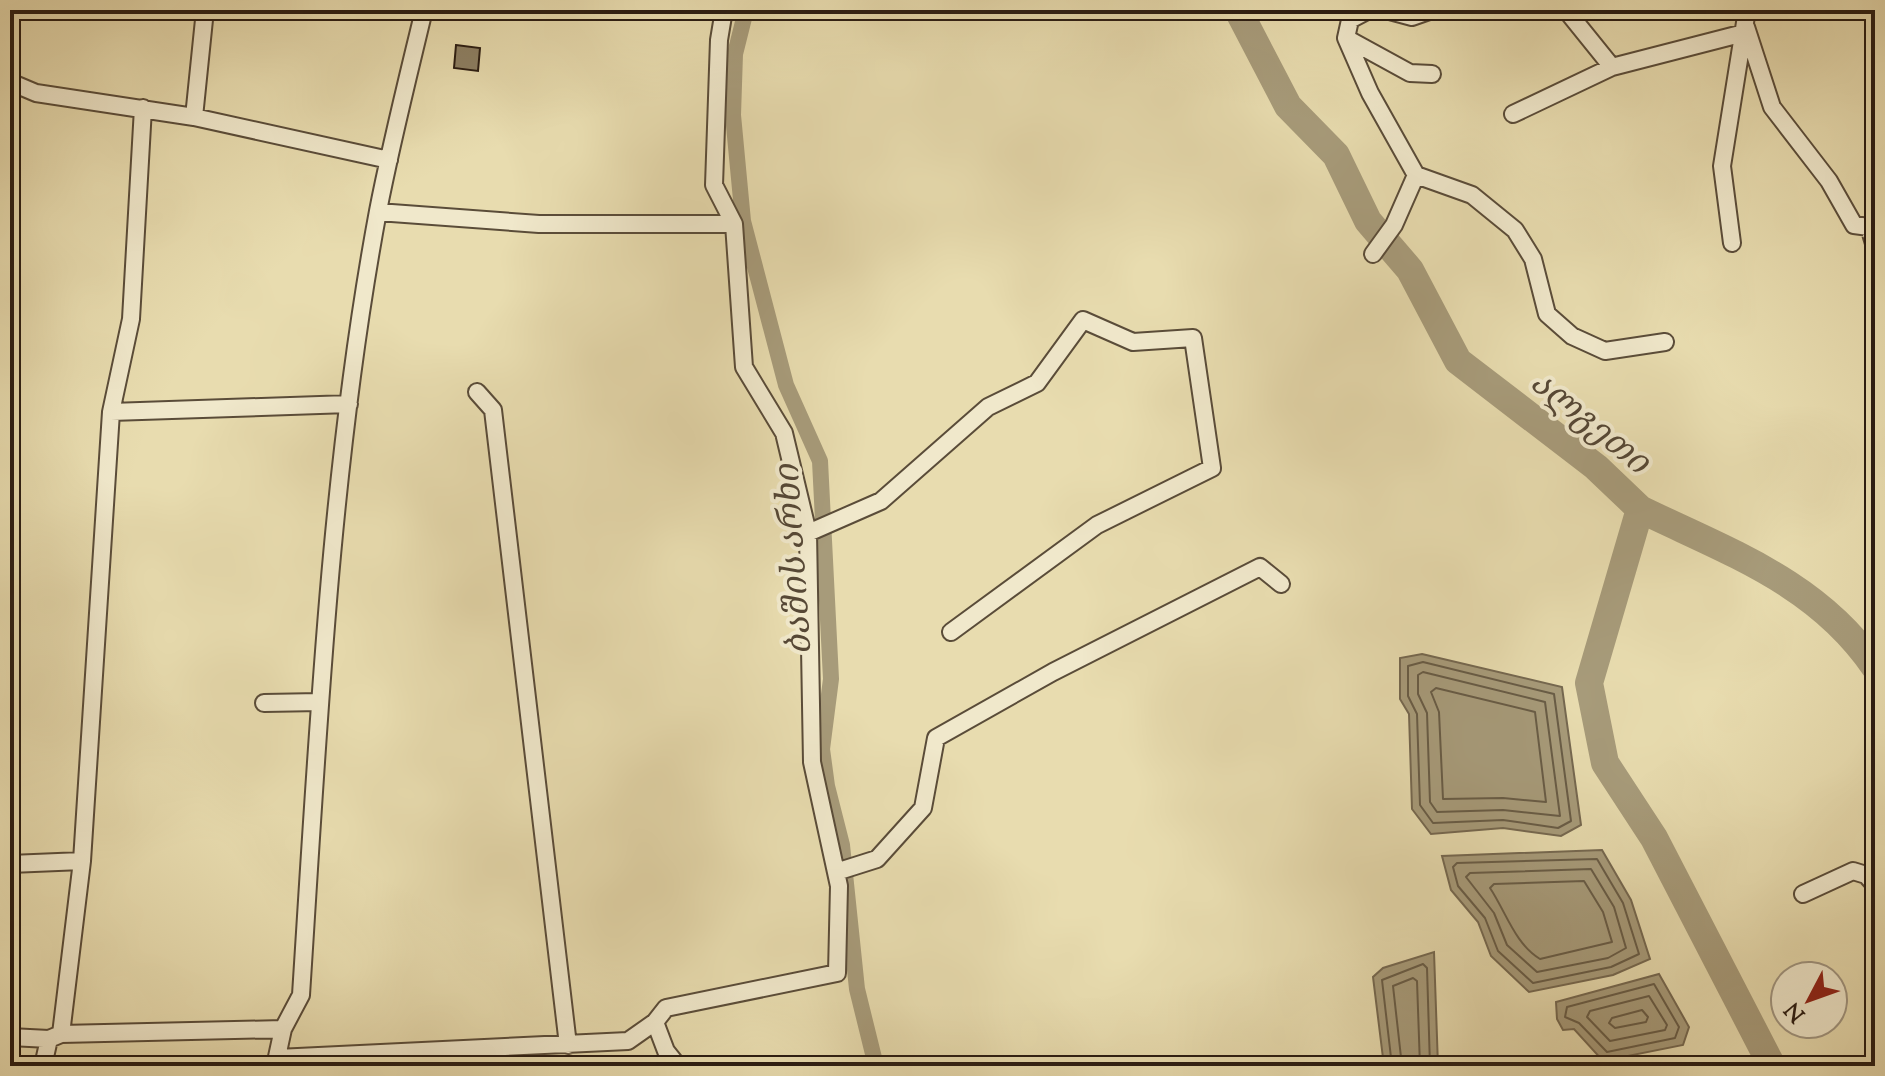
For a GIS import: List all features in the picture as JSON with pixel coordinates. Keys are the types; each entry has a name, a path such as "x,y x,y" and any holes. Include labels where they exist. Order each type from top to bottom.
{"street":[{"path":"194,117 205,10"},
{"path":"424,10 378,212 349,404 320,702 301,995 283,1029 276,1062 628,1041 655,1022 666,1008 837,973 836,872 812,762 808,533 784,433 744,367 734,224 714,185 719,40 724,10"},
{"path":"1369,10 1350,20 1346,38 1370,93 1416,175 1472,195 1515,230 1533,259 1547,314 1572,336 1605,351 1665,342"},
{"path":"1386,10 1412,17 1432,10"},
{"path":"1566,10 1612,67"},
{"path":"1513,114 1612,67 1746,23"},
{"path":"1732,243 1722,166 1746,23"},
{"path":"1746,23 1772,107 1829,181 1854,225 1869,227 1875,247"},
{"path":"1346,38 1410,73 1432,74"},
{"path":"10,82 36,93 194,117 389,160"},
{"path":"43,1066 55,1036 82,861 111,412 131,319 143,108"},
{"path":"1373,254 1394,225 1416,175"},
{"path":"378,212 539,224 734,224"},
{"path":"808,533 881,501 988,407 1037,383 1083,320 1133,342 1193,338 1212,468 1097,525 951,632"},
{"path":"477,392 493,410 568,1045"},
{"path":"111,412 349,404"},
{"path":"836,872 877,859 923,808 936,738 1053,672 1260,567 1281,584"},
{"path":"264,703 320,702"},
{"path":"10,864 82,861"},
{"path":"1803,894 1853,871 1866,875 1875,885"},
{"path":"655,1022 666,1051 678,1066"},
{"path":"10,1037 283,1029"}],"water":[{"path":"1422,654 1562,687 1581,825 1561,836 1503,828 1431,834 1412,809 1409,714 1400,699 1400,658"},
{"path":"1602,850 1631,900 1650,959 1613,975 1529,992 1491,956 1478,922 1451,890 1442,856"},
{"path":"1434,952 1438,1066 1384,1066 1373,977 1383,968"},
{"path":"1659,974 1689,1027 1683,1045 1603,1061 1574,1029 1563,1030 1557,1019 1556,1002"}],"building":[{"path":"456,45 480,48 478,71 454,68"}],"waterway":[{"name":"ბაშის არხი","path":"746,10 735,54 733,115 743,221 786,385 820,461 831,679 822,749 827,786 842,845 857,989 876,1066"},
{"name":"ალგეთი","path":"1238,10 1288,106 1336,155 1368,221 1410,270 1458,361 1596,467 1640,509 1589,683 1605,763 1654,838 1772,1066"},
{"path":"1640,509 1738,555 1798,591 1826,612 1875,667"}]}
